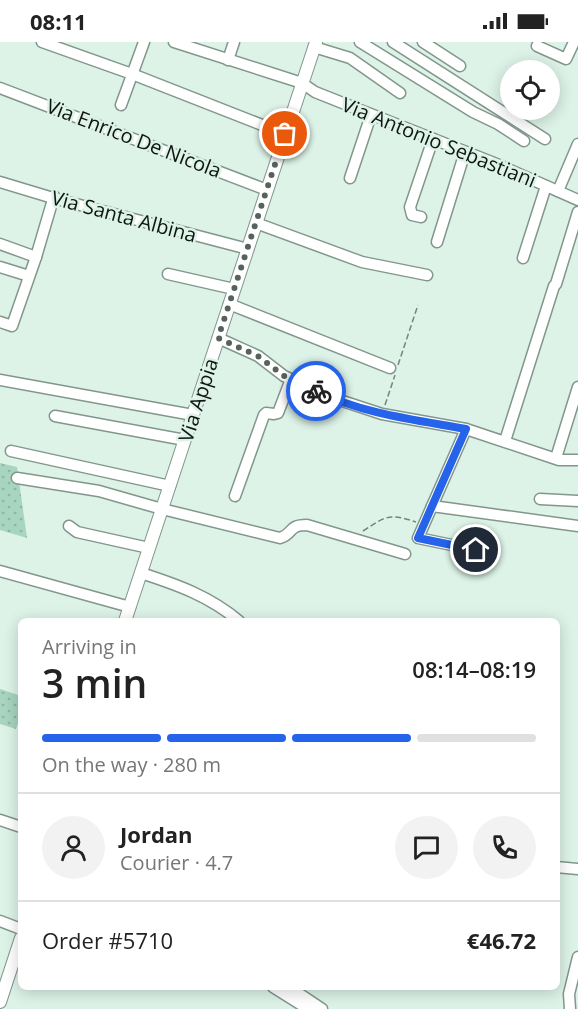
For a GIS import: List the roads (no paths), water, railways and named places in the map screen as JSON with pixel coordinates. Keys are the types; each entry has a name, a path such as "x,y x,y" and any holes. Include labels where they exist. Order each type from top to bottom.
{"main road":[{"name":"Via Appia","path":"126,618 315,44"},
{"path":"0,1002 18,947"}],"street":[{"path":"42,42 132,74 285,134"},
{"path":"122,105 144,42"},
{"name":"Via Antonio Sebastiani","path":"174,42 302,83 315,92 578,200"},
{"path":"228,60 234,42"},
{"path":"360,42 524,141"},
{"path":"393,42 545,139"},
{"path":"423,42 460,66"},
{"path":"537,46 566,59 574,42"},
{"path":"315,44 350,58 400,93"},
{"name":"Via Enrico De Nicola","path":"0,88 267,190"},
{"path":"350,178 371,115"},
{"path":"421,217 412,215 410,207 433,139"},
{"path":"558,191 578,144"},
{"path":"437,242 465,152"},
{"name":"Via Santa Albina","path":"0,182 248,249"},
{"path":"523,258 546,186"},
{"path":"0,322 12,326 54,197"},
{"path":"505,441 578,212"},
{"path":"256,223 362,262 427,275"},
{"path":"0,243 36,257"},
{"path":"0,267 29,276"},
{"path":"168,274 234,289"},
{"path":"229,304 390,368"},
{"path":"218,338 258,356 284,376 327,396 382,414 466,429 559,460 578,460"},
{"path":"235,496 264,415 278,413 291,379"},
{"path":"0,380 193,415"},
{"path":"556,458 578,387"},
{"path":"55,416 185,440"},
{"path":"466,429 418,538 476,550"},
{"path":"11,451 170,486"},
{"path":"16,478 99,491 280,538 285,536 291,528 307,525 405,554"},
{"path":"540,499 578,501"},
{"path":"432,506 578,526"},
{"path":"69,526 77,532 149,548"},
{"path":"0,571 130,606"},
{"path":"141,573 178,585 213,602 235,618"},
{"path":"0,820 18,826"},
{"path":"560,868 578,870"},
{"path":"0,921 18,928"},
{"path":"570,1009 569,994 578,957"},
{"path":"278,990 308,1009"},
{"path":"294,990 322,1009"}]}
